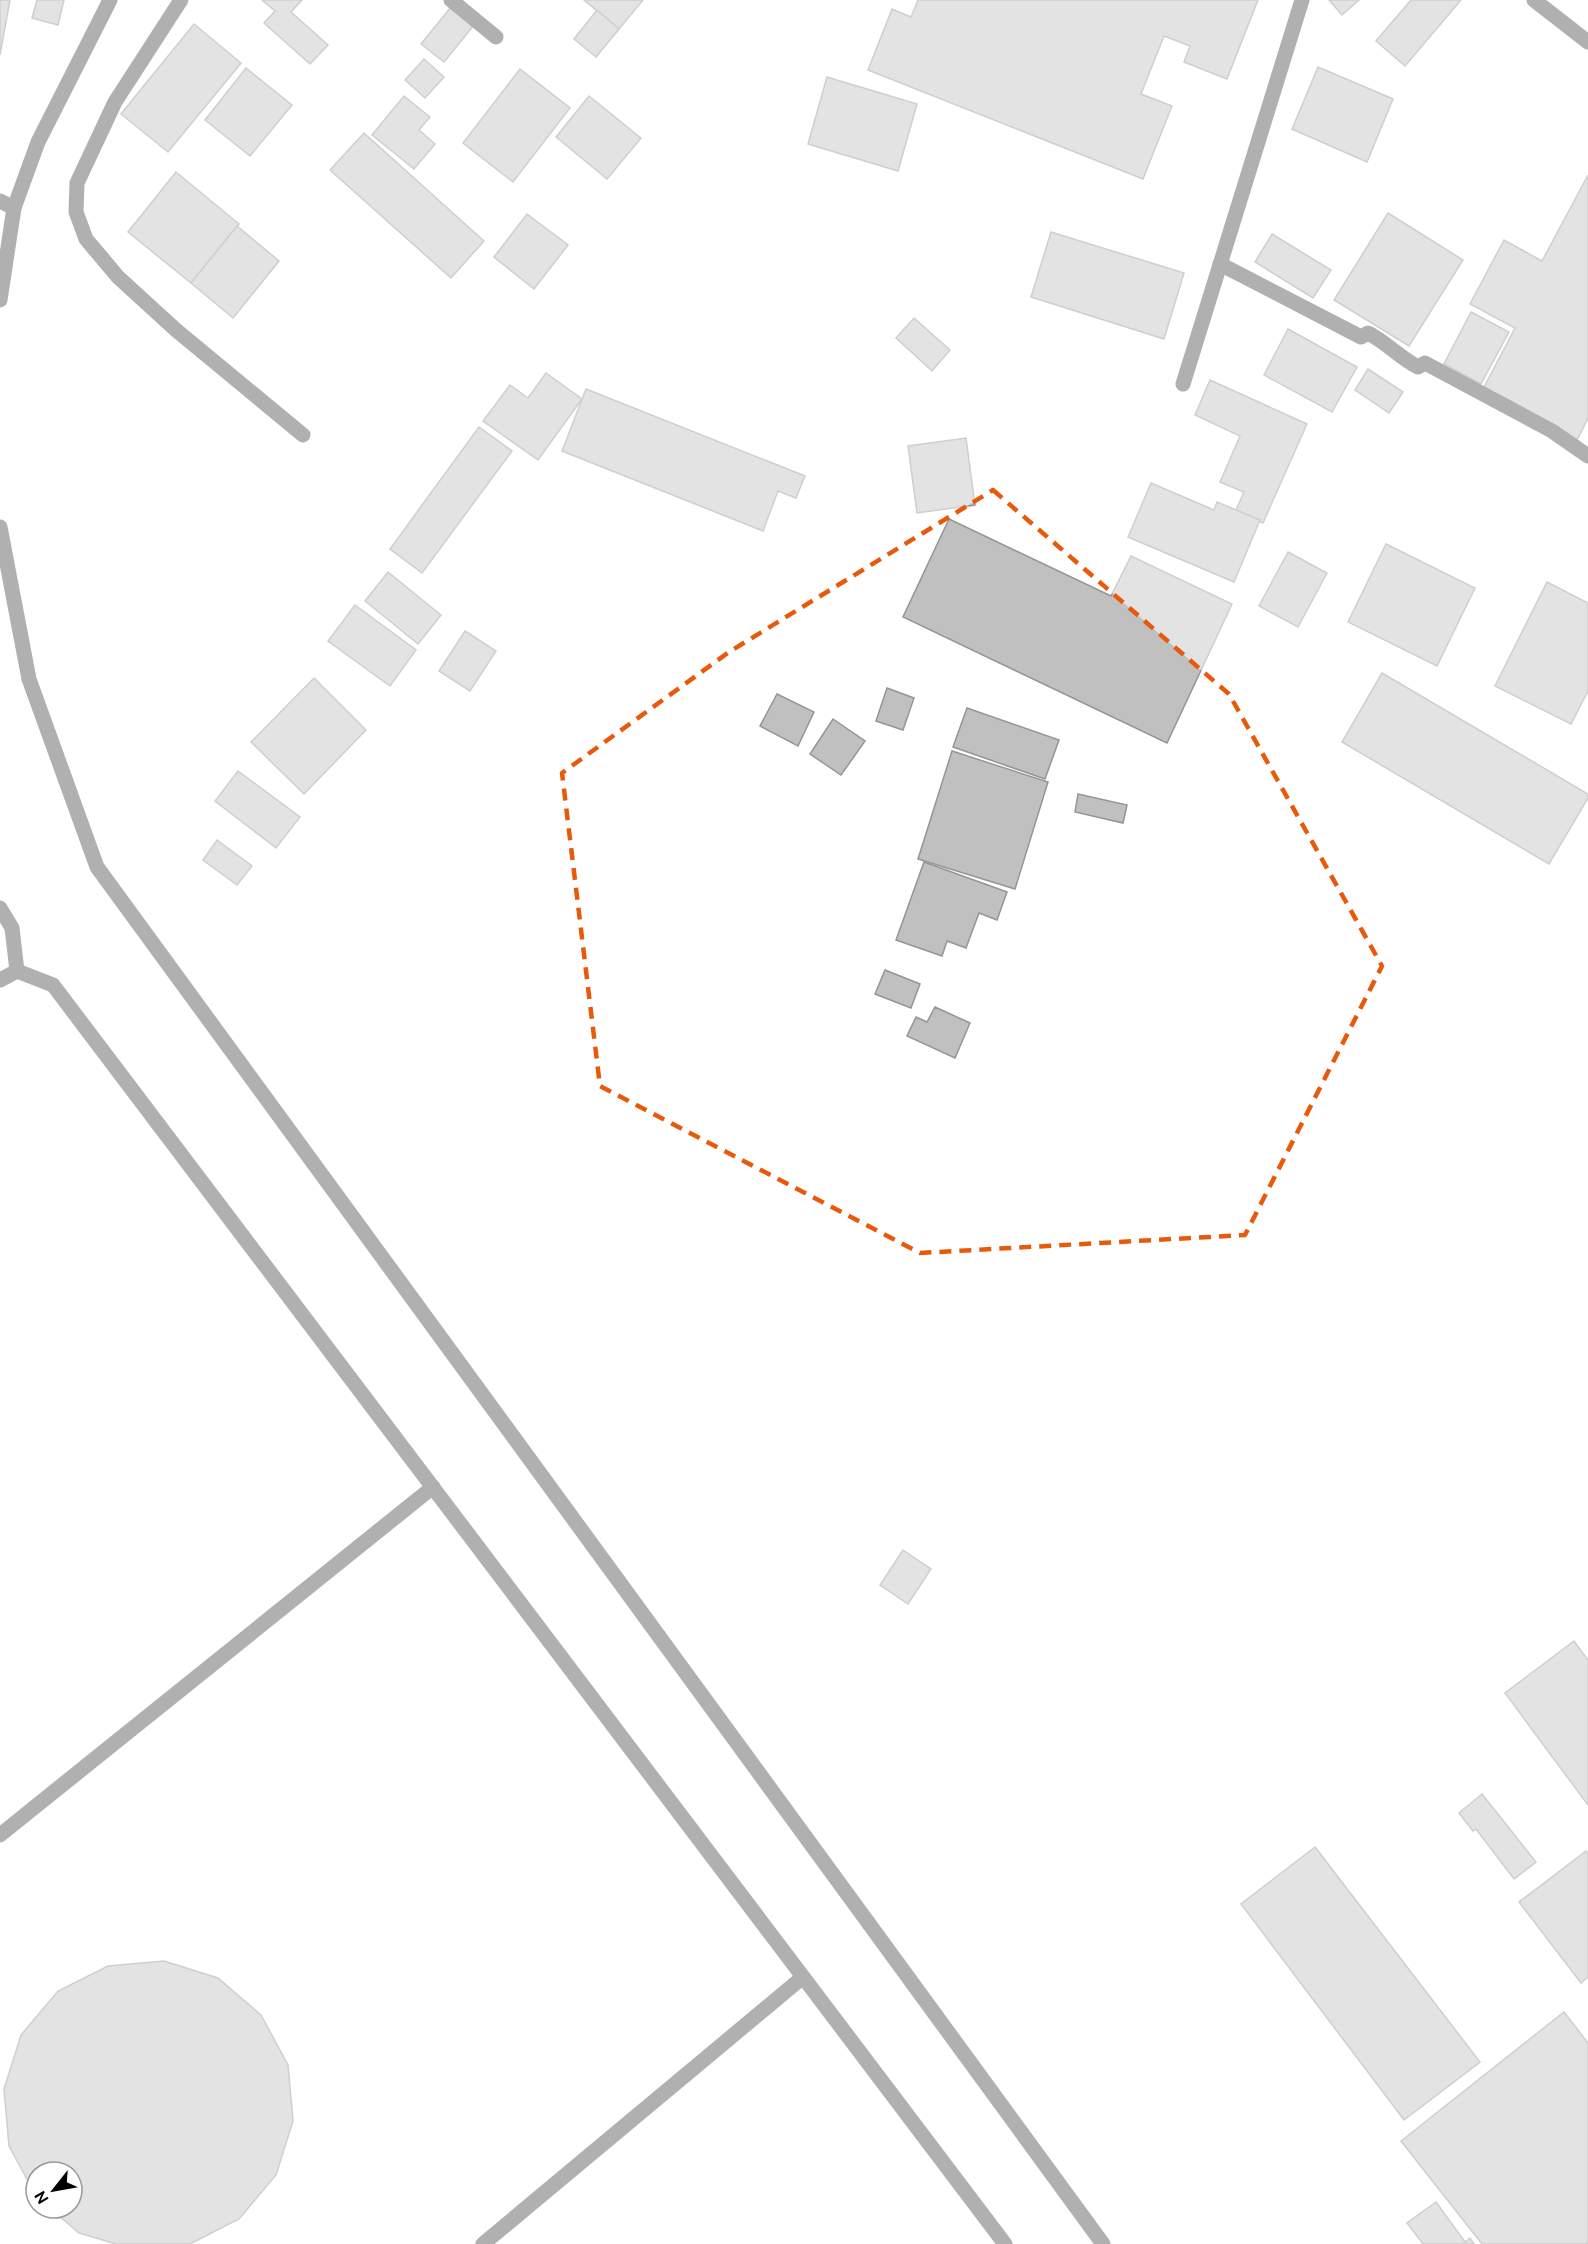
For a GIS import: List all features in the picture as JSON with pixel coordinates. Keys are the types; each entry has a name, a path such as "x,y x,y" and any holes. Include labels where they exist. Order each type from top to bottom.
{"street":[{"path":"0,300 15,208 38,142 110,0"},
{"path":"182,0 116,102 77,183 76,212 86,239 118,276 176,330 303,435"},
{"path":"451,0 496,37"},
{"path":"1183,384 1302,0"},
{"path":"1534,0 1588,42"},
{"path":"0,201 15,208"},
{"path":"1220,264 1313,311 1348,332 1361,337 1368,333 1377,337 1403,360 1418,368 1425,363 1552,431 1588,456"},
{"path":"0,527 29,679 97,867 1103,2244"},
{"path":"0,908 12,928 16,971"},
{"path":"0,980 16,971"},
{"path":"16,971 53,985 1005,2244"},
{"path":"0,1835 433,1487"},
{"path":"483,2244 803,1977"}],"highlighted area":[{"path":"993,490 1229,694 1382,966 1245,1235 920,1253 600,1086 562,773 729,652"}],"building":[{"path":"0,0 10,0 0,55"},
{"path":"37,0 64,0 58,25 32,18"},
{"path":"262,0 302,0 291,12 328,45 310,64 264,23 275,11"},
{"path":"584,0 643,0 619,29"},
{"path":"918,0 1258,0 1227,79 1184,62 1190,46 1164,36 1141,94 1172,106 1143,179 868,70 892,9 911,17"},
{"path":"1329,0 1359,0 1342,15"},
{"path":"1411,0 1461,0 1405,66 1376,41"},
{"path":"451,7 474,25 444,62 421,44"},
{"path":"597,10 619,29 596,57 574,39"},
{"path":"194,24 241,63 168,152 121,114"},
{"path":"424,59 444,77 425,98 405,80"},
{"path":"1318,67 1393,99 1367,162 1292,129"},
{"path":"246,68 292,105 250,156 205,120"},
{"path":"520,69 570,108 513,182 463,143"},
{"path":"827,77 917,104 898,171 808,144"},
{"path":"404,96 430,117 419,130 435,144 414,169 372,135"},
{"path":"589,96 641,138 607,179 556,137"},
{"path":"364,133 484,241 451,278 330,170"},
{"path":"176,172 239,224 191,283 128,232"},
{"path":"1588,175 1588,418 1577,440 1483,389 1515,328 1470,304 1504,240 1542,261"},
{"path":"1388,213 1463,260 1409,346 1334,300"},
{"path":"527,214 568,245 534,289 494,257"},
{"path":"237,226 279,261 233,318 191,283"},
{"path":"1051,232 1184,273 1164,339 1031,297"},
{"path":"1272,234 1331,270 1313,298 1255,262"},
{"path":"1471,312 1509,332 1481,384 1444,364"},
{"path":"914,318 950,350 932,371 896,338"},
{"path":"1288,329 1357,367 1332,412 1264,375"},
{"path":"1368,369 1403,392 1389,413 1355,390"},
{"path":"546,373 582,399 538,460 483,421 510,385 528,398"},
{"path":"1210,380 1307,424 1263,523 1236,510 1244,492 1220,482 1240,436 1195,415"},
{"path":"586,389 805,476 796,498 778,491 763,531 562,451"},
{"path":"479,427 512,451 422,573 390,549"},
{"path":"966,438 975,505 917,513 908,446"},
{"path":"1151,483 1214,510 1217,502 1260,520 1234,582 1128,537"},
{"path":"949,519 1111,596 1131,556 1232,604 1167,743 903,617"},
{"path":"1386,544 1475,588 1437,666 1348,622"},
{"path":"1288,552 1327,573 1298,627 1259,606"},
{"path":"388,572 441,615 418,644 365,601"},
{"path":"1547,582 1588,603 1588,691 1571,724 1495,686"},
{"path":"355,605 416,650 390,686 328,641"},
{"path":"465,631 496,651 470,691 439,671"},
{"path":"1382,673 1588,794 1588,798 1549,864 1342,742"},
{"path":"314,678 366,730 304,794 251,742"},
{"path":"887,688 914,698 903,730 876,721"},
{"path":"777,694 814,712 798,746 760,726"},
{"path":"967,708 1059,740 1045,779 953,747"},
{"path":"833,719 865,741 841,775 810,754"},
{"path":"952,751 1048,782 1015,889 918,859"},
{"path":"238,771 300,817 276,848 215,801"},
{"path":"1078,794 1127,805 1123,823 1075,812"},
{"path":"217,840 252,866 237,885 203,860"},
{"path":"924,862 1007,892 997,920 979,913 966,948 947,941 942,956 896,940"},
{"path":"885,970 920,984 911,1008 875,994"},
{"path":"935,1007 970,1023 955,1058 907,1036 916,1017 927,1022"},
{"path":"903,1550 931,1569 908,1604 880,1585"},
{"path":"1574,1641 1588,1660 1588,1805 1505,1693"},
{"path":"1482,1794 1536,1862 1514,1879 1476,1829 1473,1831 1459,1813"},
{"path":"1315,1847 1480,2062 1404,2120 1241,1904"},
{"path":"1586,1851 1588,1854 1588,1977 1581,1983 1519,1902"},
{"path":"164,1961 218,1978 261,2015 288,2065 293,2121 276,2175 239,2219 190,2244 116,2244 79,2233 64,2220 84,2220 84,2160 24,2160 24,2174 9,2146 4,2089 21,2035 58,1991 108,1966"},
{"path":"1564,2012 1588,2043 1588,2244 1482,2244 1401,2141"},
{"path":"1436,2202 1465,2242 1470,2238 1474,2244 1423,2244 1407,2223"}]}
